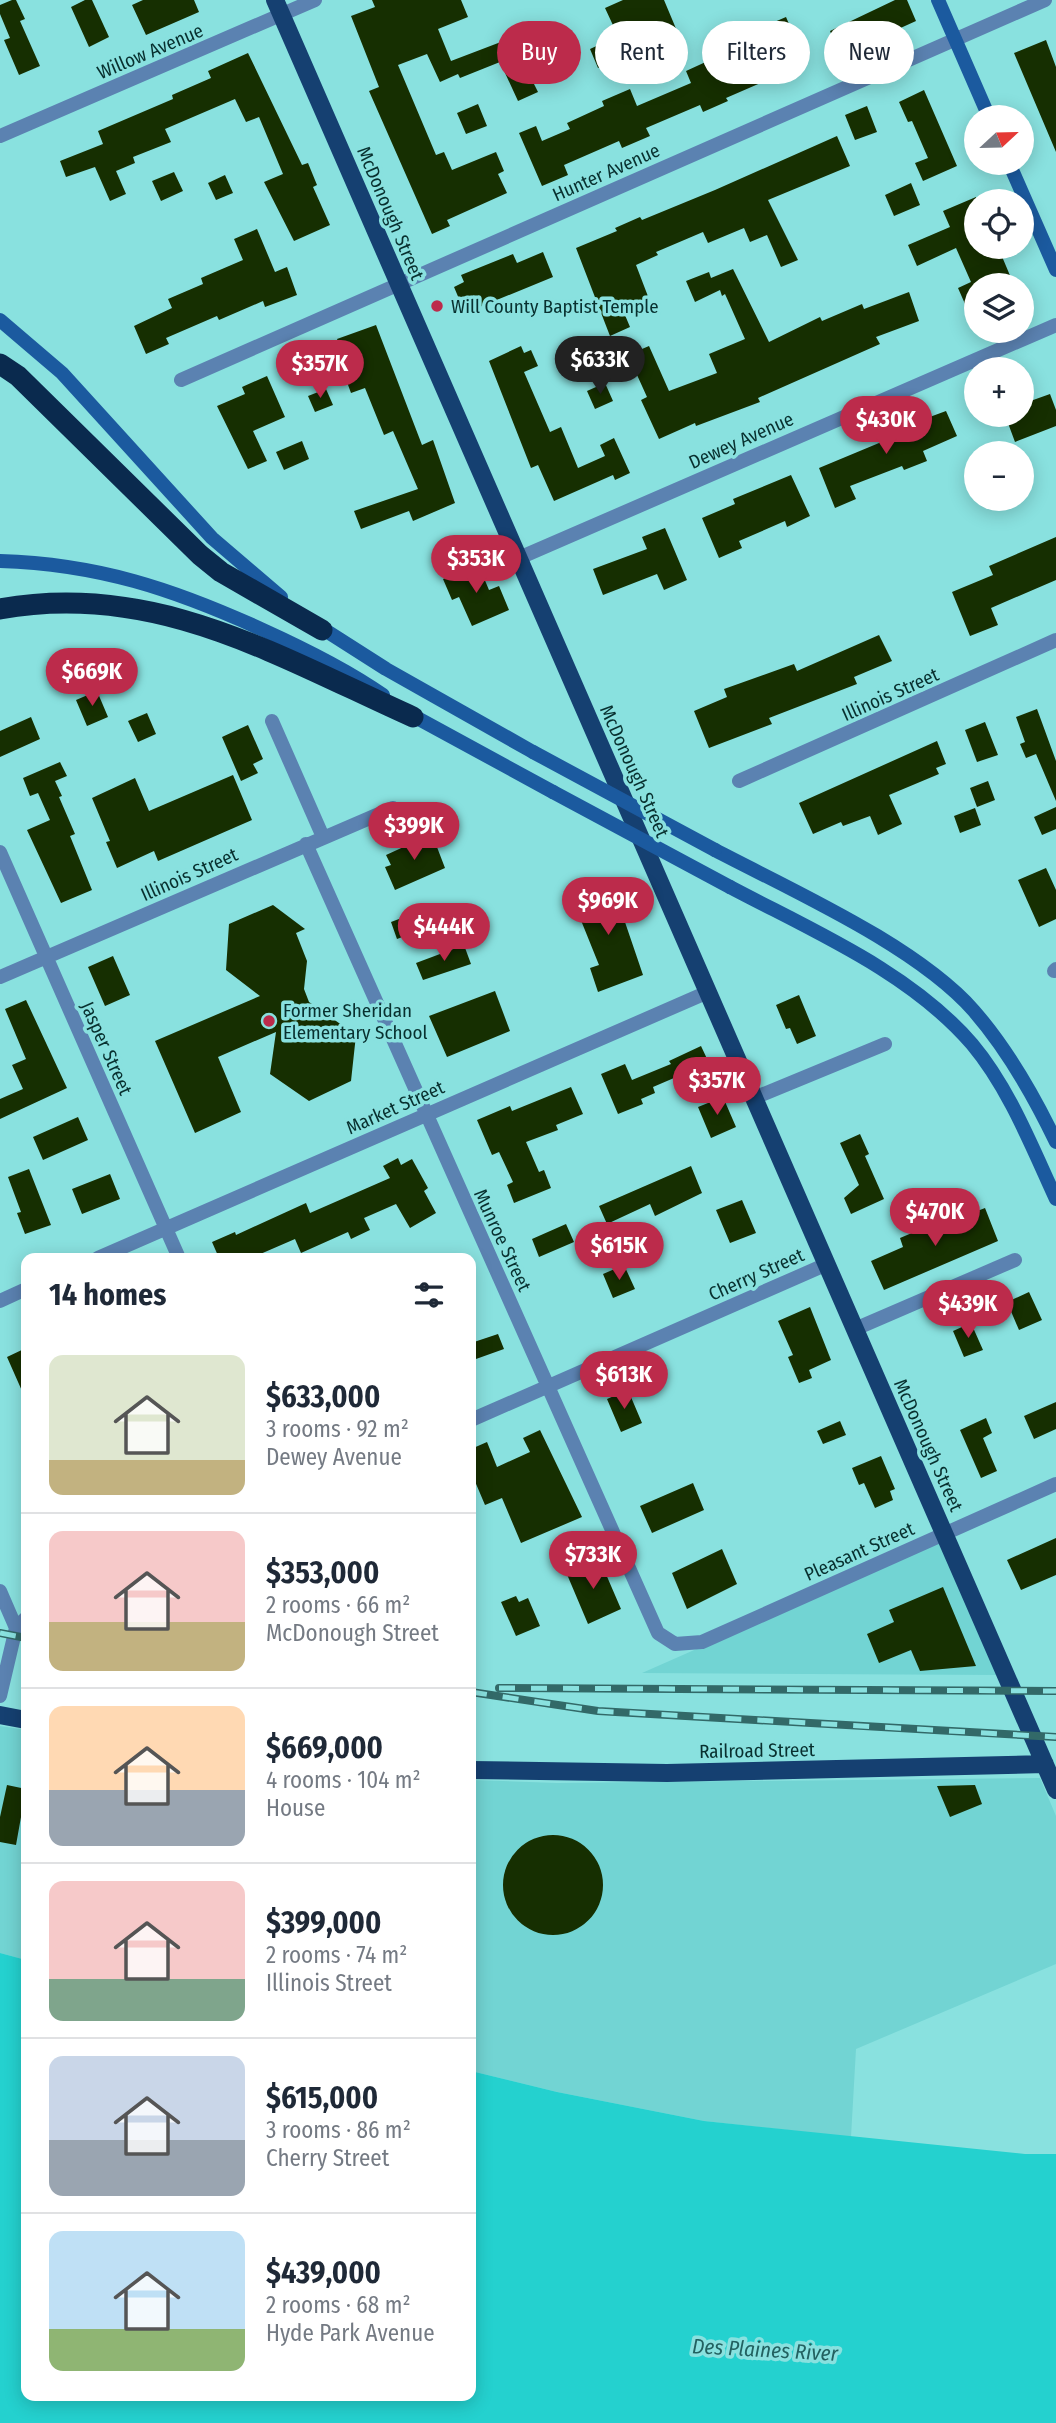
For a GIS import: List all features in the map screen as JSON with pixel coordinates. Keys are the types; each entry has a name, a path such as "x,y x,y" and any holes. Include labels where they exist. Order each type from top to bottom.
{"highway":[{"path":"0,363 18,376 200,555 221,572 323,629"},
{"path":"0,609 39,602 89,602 157,611 239,638 413,717"}],"main road":[{"name":"McDonough Street","path":"279,7 1056,1790"},
{"path":"0,1716 21,1719"},
{"name":"Railroad Street","path":"476,1770 667,1773 1045,1764"}],"street":[{"name":"Willow Avenue","path":"0,136 279,7 315,0"},
{"path":"938,0 984,105"},
{"name":"Hunter Avenue","path":"181,380 1045,0"},
{"path":"1014,175 1056,270"},
{"path":"0,320 62,373 212,538 323,629 533,752 848,921 920,964 973,1009 1010,1059 1056,1140"},
{"name":"Dewey Avenue","path":"519,558 1056,325"},
{"path":"0,561 107,573 192,598 301,647 369,685 413,717 850,951 926,1000 972,1044 1004,1092 1056,1199"},
{"name":"Illinois Street","path":"739,781 1056,640"},
{"path":"272,721 323,837"},
{"name":"Illinois Street","path":"0,977 393,808"},
{"name":"Munroe Street","path":"306,844 425,1115 550,1387 657,1633 675,1644"},
{"name":"Jasper Street","path":"0,852 177,1253"},
{"name":"Market Street","path":"109,1253 708,992"},
{"path":"754,1098 884,1044"},
{"path":"855,1329 1015,1260"},
{"name":"Cherry Street","path":"476,1418 827,1264"},
{"path":"0,1301 21,1291"},
{"name":"Pleasant Street","path":"675,1644 702,1642 1056,1484"},
{"path":"0,1591 21,1623 0,1696"}],"shaded area":[{"path":"940,1542 1000,1675 642,1673"},
{"path":"0,1726 21,1729 21,1959 0,1953"},
{"path":"1040,1778 1056,1816 1056,1964 856,2049 851,2137 704,2121 557,2092 476,2072 476,1780 557,1783"}],"water":[{"name":"Des Plaines River","path":"0,1953 21,1959 21,2401 476,2401 476,2072 557,2092 704,2121 1025,2154 1056,2154 1056,2423 0,2423"}],"building":[{"path":"16,0 25,19 20,21 40,66 19,75 4,40 10,38 0,14 0,5"},
{"path":"85,0 92,0 109,37 89,47 71,7"},
{"path":"143,0 194,0 199,12 146,35 132,5"},
{"path":"372,0 461,0 468,17 438,29 451,61 497,43 497,63 460,78 458,74 440,82 427,54 398,65 436,155 444,152 452,170 496,152 504,171 498,174 507,193 447,220 450,226 432,234 369,91 379,87 351,16 375,7"},
{"path":"623,0 664,0 673,21 611,21 605,8"},
{"path":"895,0 907,0 916,21 914,22 851,21"},
{"path":"1046,40 1056,67 1056,152 1014,53"},
{"path":"595,47 595,61 590,49"},
{"path":"248,53 302,165 308,163 317,185 313,187 330,225 294,241 264,182 283,174 259,117 246,122 235,99 165,129 171,142 133,157 135,163 116,171 126,194 110,201 95,167 66,177 60,161 103,144 98,131 173,99 172,95 211,78 208,71"},
{"path":"702,64 702,84 758,84 703,112 700,105 646,128 650,136 622,148 619,141 564,165 568,175 542,186 519,133 536,126 542,141 570,129 567,123 604,106 602,101 630,89 637,106 691,83 688,70"},
{"path":"510,84 534,84 538,92 518,101"},
{"path":"924,90 957,166 923,181 915,163 928,158 912,121 908,122 899,102"},
{"path":"478,104 487,126 466,134 457,113"},
{"path":"867,106 877,132 855,140 845,115"},
{"path":"837,136 850,166 768,200 798,260 781,267 767,235 750,242 744,228 708,243 703,232 656,252 658,255 636,265 649,299 622,308 630,327 610,336 576,248 617,231 615,228 640,217 642,220 715,190"},
{"path":"174,172 183,191 161,201 152,181"},
{"path":"225,175 233,193 216,200 208,183"},
{"path":"911,183 920,205 894,216 885,195"},
{"path":"964,202 964,259 1003,259 1009,273 967,273 956,248 917,266 908,245 950,227 943,211"},
{"path":"257,229 275,272 287,267 297,295 265,307 263,301 219,320 217,316 166,338 169,344 146,354 134,326 172,308 168,299 203,284 201,278 243,260 234,239"},
{"path":"543,252 553,277 465,313 454,287 464,282 461,275 513,254 517,263"},
{"path":"733,269 769,342 820,317 822,321 862,304 864,309 909,292 919,321 876,337 880,344 758,398 760,402 696,426 695,423 659,439 641,400 647,397 628,355 649,346 669,391 717,373 709,354 745,339 725,294 722,296 720,290 695,302 686,281 709,272 711,278"},
{"path":"964,285 964,302 958,288"},
{"path":"376,325 422,445 433,440 455,503 413,521 409,511 361,529 354,511 418,489 393,431 384,435 365,388 351,393 344,374 349,372 337,339"},
{"path":"521,346 524,353 531,350 538,366 524,372 550,432 561,427 578,468 605,456 600,445 614,438 630,473 615,480 613,475 554,501 538,465 531,468 489,361"},
{"path":"267,376 285,417 253,431 267,461 248,469 217,406 245,394 242,387"},
{"path":"605,383 613,401 595,409 587,391"},
{"path":"326,389 333,405 315,412 308,396"},
{"path":"1050,394 1056,410 1056,426 1015,441 1009,427 1034,427 1034,400"},
{"path":"946,411 957,436 923,451 927,461 904,470 902,466 850,486 856,499 835,508 819,468 891,438 889,432"},
{"path":"302,441 309,459 284,470 276,452"},
{"path":"791,475 810,516 787,527 785,521 739,541 742,548 719,558 702,518 735,504 733,499"},
{"path":"665,528 687,580 664,590 657,574 603,595 593,569 647,549 642,537"},
{"path":"1056,537 1056,580 991,608 998,625 970,636 952,592 993,575 989,566"},
{"path":"478,564 489,590 499,586 509,610 472,626 459,597 452,600 443,579"},
{"path":"879,635 892,661 854,677 857,684 769,718 772,724 709,748 694,711 727,697 724,689 794,664 797,671"},
{"path":"97,691 108,717 87,726 76,700"},
{"path":"1037,709 1056,761 1056,801 1036,754 1026,758 1020,744 1025,742 1016,717"},
{"path":"147,713 156,734 138,742 128,721"},
{"path":"31,717 40,739 0,757 0,731"},
{"path":"985,722 998,755 977,762 965,730"},
{"path":"248,725 263,759 253,764 258,773 241,781 222,737"},
{"path":"937,741 946,764 936,768 939,774 889,795 902,824 878,835 870,816 843,826 841,822 813,834 799,803"},
{"path":"60,762 67,776 55,781 62,796 59,797 75,834 70,836 92,890 61,903 27,830 50,820 38,793 30,796 23,778"},
{"path":"233,775 252,820 158,861 154,851 117,868 106,842 110,841 92,798 135,778 149,811"},
{"path":"988,781 995,800 977,807 970,788"},
{"path":"1056,807 1056,829 1042,835 1034,817"},
{"path":"975,808 981,825 960,833 954,816"},
{"path":"432,834 445,868 395,890 385,867 391,865 386,855"},
{"path":"1046,868 1056,890 1056,919 1039,927 1018,880"},
{"path":"611,881 643,975 598,992 590,968 599,965 572,898"},
{"name":"Former Sheridan Elementary School","path":"273,905 305,929 296,933 307,961 304,989 309,1002 356,1035 351,1081 309,1101 270,1074 276,1032 218,1057 241,1112 195,1133 155,1041 260,996 226,970 229,924"},
{"path":"415,913 421,930 397,939 391,922"},
{"path":"464,945 471,964 423,980 416,963"},
{"path":"113,956 130,995 105,1006 88,967"},
{"path":"495,991 510,1031 447,1057 429,1016"},
{"path":"799,995 816,1036 797,1044 790,1028 786,1029 776,1005"},
{"path":"26,1000 67,1088 0,1119 0,1099 23,1089 12,1065 26,1059 5,1009"},
{"path":"701,1046 709,1063 653,1087 655,1093 641,1099 643,1104 618,1114 601,1074 625,1064 632,1080 671,1064 669,1061"},
{"path":"571,1087 583,1114 556,1125 558,1130 526,1142 539,1172 544,1170 551,1188 514,1203 507,1185 513,1182 499,1152 492,1155 477,1120 510,1106 512,1111"},
{"path":"723,1097 736,1127 711,1138 698,1107"},
{"path":"78,1117 88,1140 43,1160 33,1137"},
{"path":"860,1134 869,1154 865,1156 884,1199 851,1214 844,1198 859,1185 840,1143"},
{"path":"398,1158 401,1165 412,1159 428,1188 424,1191 436,1213 410,1228 396,1204 364,1218 370,1230 351,1239 348,1232 301,1253 295,1239 263,1253 217,1253 212,1242 235,1232 236,1235 306,1203 310,1213 390,1178 383,1166"},
{"path":"691,1166 702,1193 655,1216 650,1204 607,1224 599,1206"},
{"path":"29,1169 51,1225 25,1234 17,1213 21,1212 8,1177"},
{"path":"110,1174 120,1199 82,1214 72,1189"},
{"path":"742,1200 756,1233 730,1243 716,1210"},
{"path":"985,1208 998,1241 884,1290 871,1261 903,1247 900,1238 919,1230 921,1233"},
{"path":"566,1224 574,1242 539,1257 532,1239"},
{"path":"624,1265 635,1289 613,1298 603,1274"},
{"path":"1029,1292 1042,1320 1019,1330 1007,1302"},
{"path":"810,1307 831,1360 809,1370 812,1378 799,1383 788,1357 793,1355 778,1321"},
{"path":"971,1323 983,1350 964,1357 953,1331"},
{"path":"498,1334 504,1349 476,1359 476,1341"},
{"path":"21,1350 21,1389 7,1357"},
{"path":"628,1390 642,1423 621,1432 607,1399"},
{"path":"1056,1402 1056,1429 1034,1439 1024,1416"},
{"path":"986,1418 992,1433 983,1438 997,1471 981,1478 960,1430"},
{"path":"840,1421 846,1435 823,1444 817,1431"},
{"path":"540,1430 582,1517 521,1543 502,1498 485,1505 476,1484 476,1447 487,1442 497,1467 530,1452 523,1438"},
{"path":"881,1456 895,1489 890,1491 893,1500 875,1508 864,1483 859,1485 852,1468"},
{"path":"693,1483 704,1510 652,1533 640,1506"},
{"path":"1056,1538 1056,1575 1021,1590 1007,1560"},
{"path":"722,1549 737,1584 687,1609 672,1573"},
{"path":"599,1558 621,1609 588,1624 566,1572"},
{"path":"943,1587 976,1666 920,1671 911,1650 879,1663 867,1634 894,1622 889,1610"},
{"path":"516,1596 519,1602 528,1598 540,1626 516,1636 501,1602"},
{"path":"7,1785 21,1788 21,1817 16,1845 0,1842 0,1817"},
{"path":"975,1785 982,1804 950,1817 937,1786"},
{"path":"553,1835 572,1839 588,1850 599,1866 603,1885 599,1904 588,1920 572,1931 553,1935 534,1931 518,1920 507,1904 503,1885 507,1866 518,1850 534,1839"}],"railway":[{"path":"0,1633 21,1637"},
{"path":"499,1688 1056,1691"},
{"path":"476,1693 598,1711 1056,1737"}],"place":[{"name":"Will County Baptist Temple","path":"437,306"},
{"name":"Former Sheridan Elementary School","path":"269,1021"}]}
